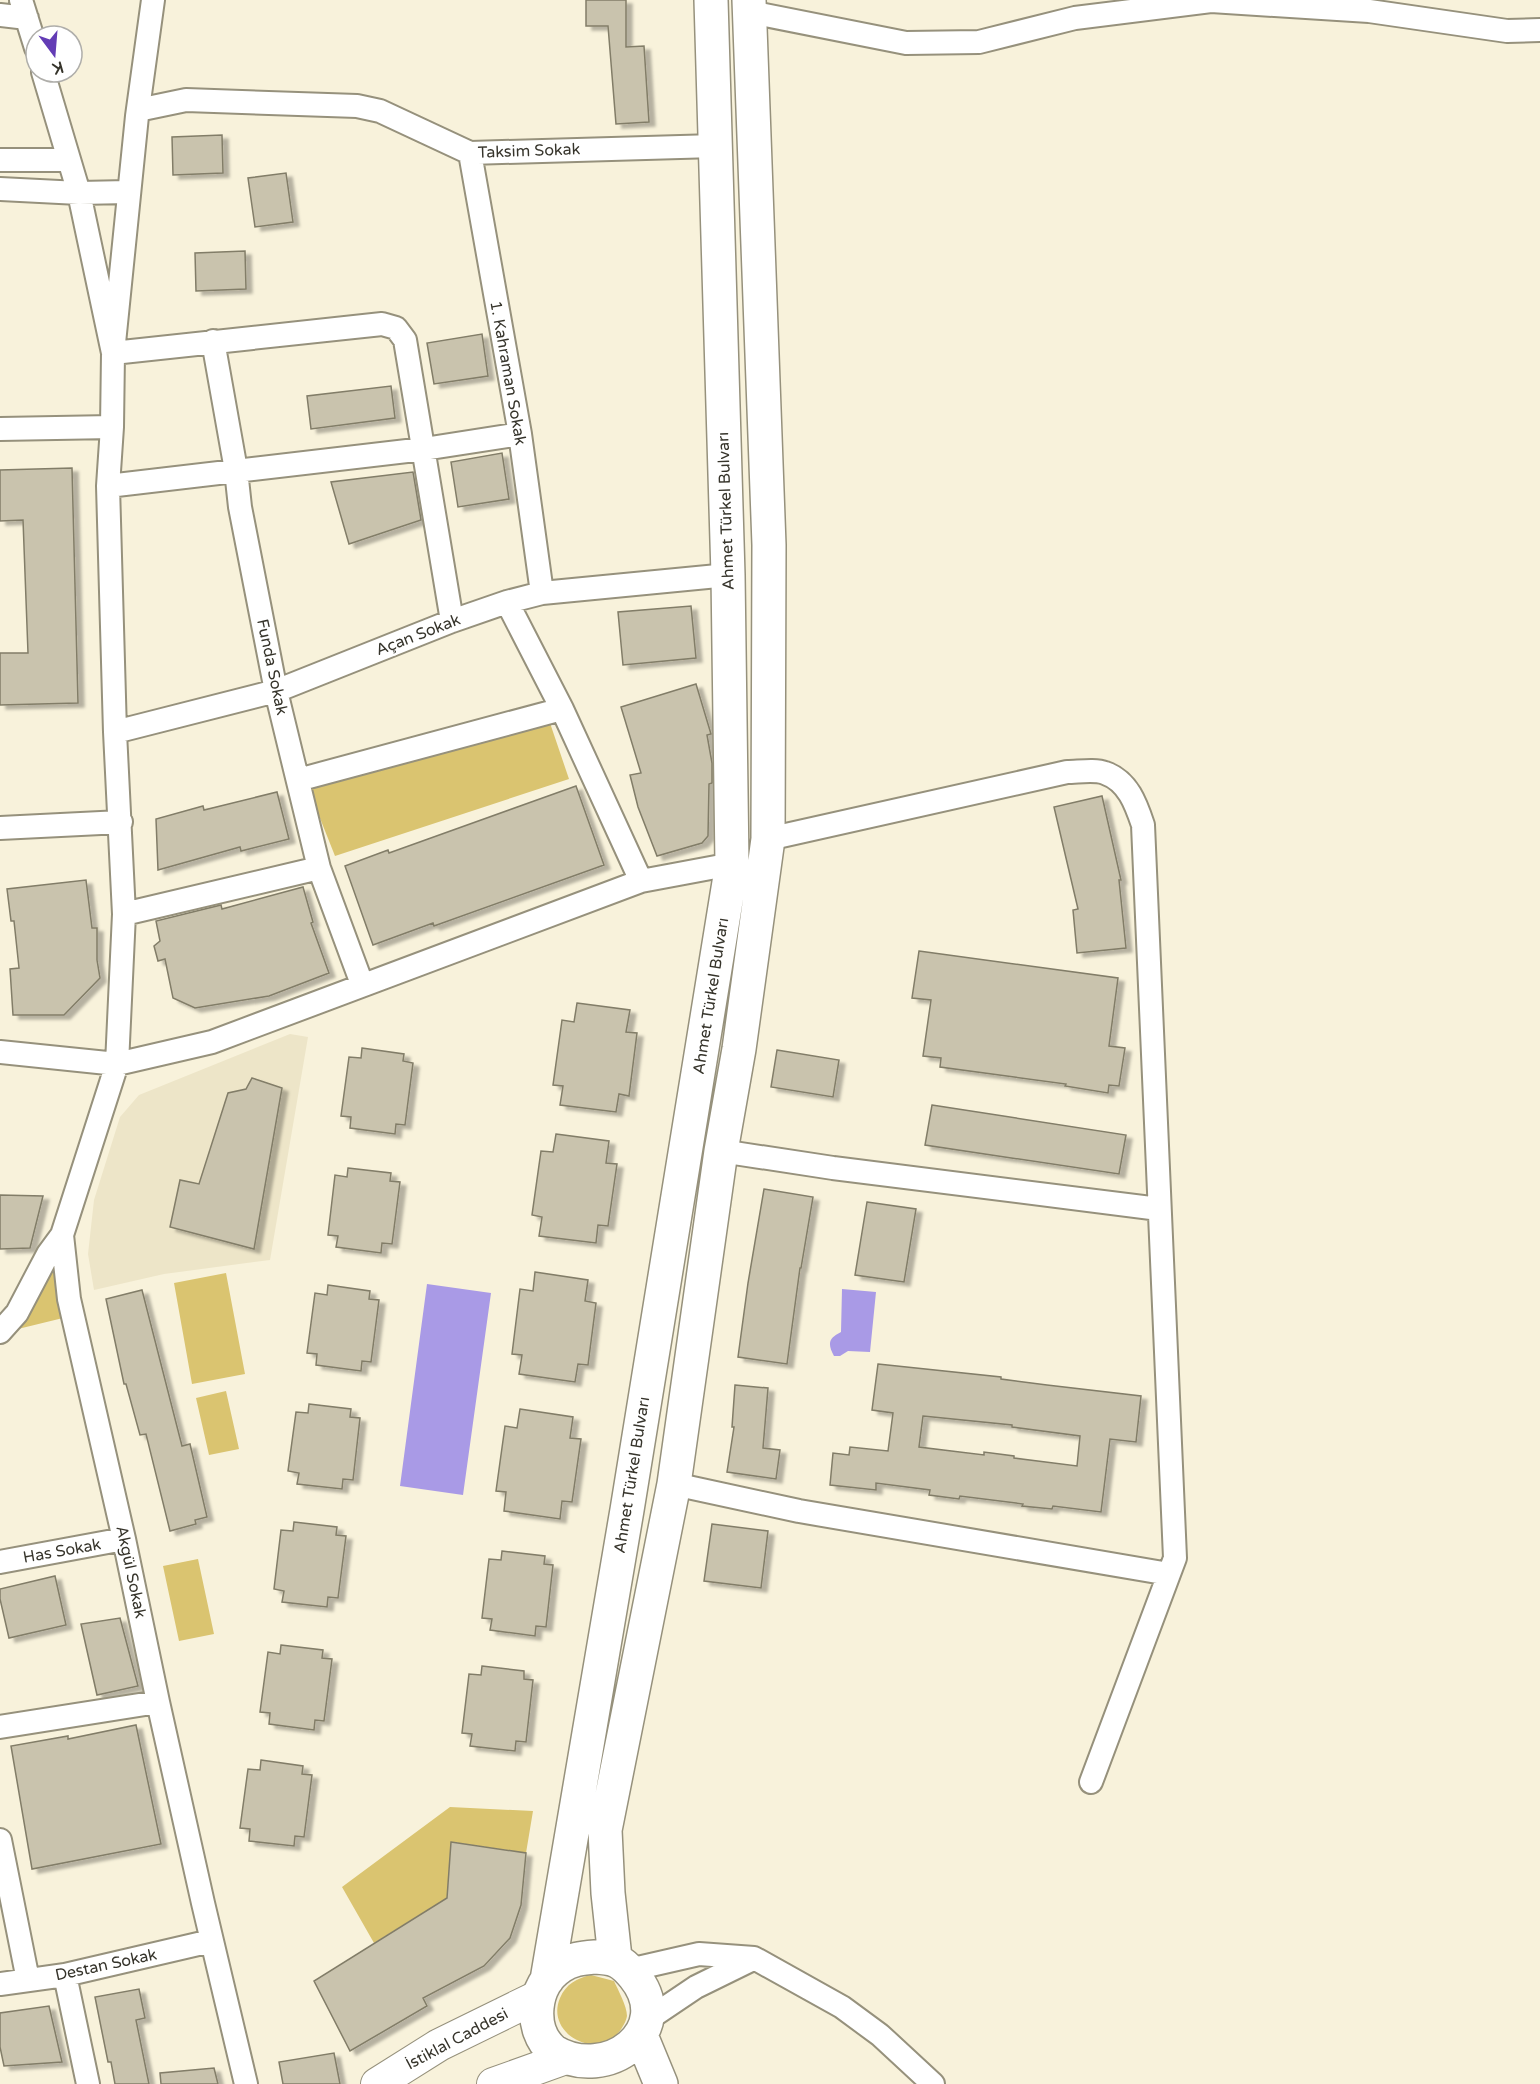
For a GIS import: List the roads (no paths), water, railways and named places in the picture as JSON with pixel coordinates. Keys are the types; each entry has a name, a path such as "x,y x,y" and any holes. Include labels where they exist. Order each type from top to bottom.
{"main road":[{"name":"Ahmet Türkel Bulvarı","path":"543,1988 627,1510 732,864 728,575 711,0"},
{"name":"Ahmet Türkel Bulvarı","path":"622,1964 608,1893 605,1830 674,1484 768,839 769,545 749,6"},
{"path":"578,2070 549,2047 540,2032 536,2014 543,1988 560,1967 576,1959 595,1957 622,1964 640,1984 647,2001 644,2029 661,2084"},
{"name":"İstiklal Caddesi","path":"377,2084 439,2045 543,1988"},
{"path":"492,2084 598,2067 615,2062 630,2052 644,2029"}],"street":[{"path":"113,353 128,192 153,0"},
{"path":"749,6 906,43 979,42 1075,18 1210,1 1369,11 1507,31 1540,30"},
{"path":"0,15 24,9 29,24"},
{"path":"47,84 79,193 113,353"},
{"name":"Taksim Sokak","path":"138,110 186,99 357,106 380,111 470,153 715,146"},
{"name":"1. Kahraman Sokak","path":"470,153 520,434 542,593"},
{"path":"0,160 69,160"},
{"path":"0,189 79,193 128,192"},
{"path":"113,353 382,324 396,328 405,340 452,621"},
{"name":"Funda Sokak","path":"213,341 236,470 240,507 276,691 319,868 362,984"},
{"name":"Akgül Sokak","path":"113,353 108,486 115,732 124,914 117,1064 62,1235 69,1299 124,1539 158,1702 246,2084"},
{"path":"0,429 112,427"},
{"path":"108,486 424,449 520,434"},
{"name":"Açan Sokak","path":"115,732 276,691 452,621 507,602 542,593 728,575"},
{"path":"507,602 562,709 641,881"},
{"path":"298,780 562,709"},
{"path":"768,839 1067,772 1104,772 1119,781 1134,798 1143,825 1175,1558 1091,1782"},
{"path":"0,828 121,822"},
{"path":"0,1052 117,1064 212,1042 641,881 732,864"},
{"path":"124,914 319,868"},
{"path":"722,1151 833,1168 1159,1209"},
{"path":"0,1332 17,1313 48,1254 62,1235"},
{"path":"674,1484 799,1510 1169,1574"},
{"name":"Has Sokak","path":"0,1562 124,1539"},
{"path":"0,1727 158,1702"},
{"path":"0,1840 28,1980"},
{"name":"Destan Sokak","path":"0,1984 65,1975 212,1941"},
{"path":"622,1964 699,1954 754,1958 842,2007 880,2035 933,2084"},
{"path":"644,2029 696,1987 754,1958"},
{"path":"65,1975 88,2084"}]}
